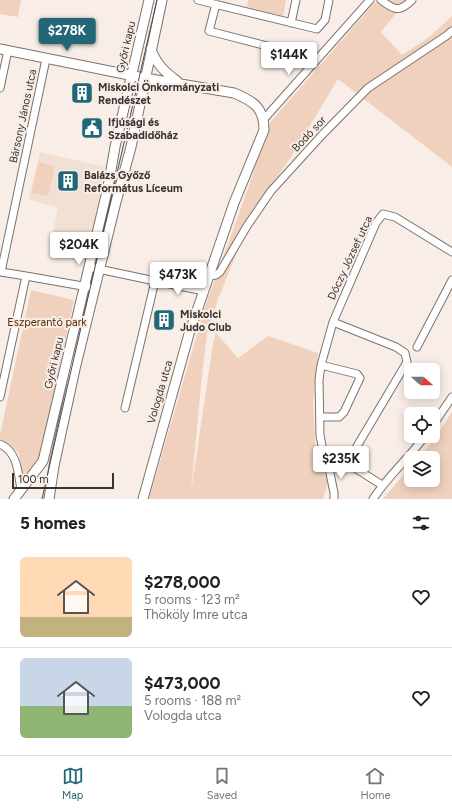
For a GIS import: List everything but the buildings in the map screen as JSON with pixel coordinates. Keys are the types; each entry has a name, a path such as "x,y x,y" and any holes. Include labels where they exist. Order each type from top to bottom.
{"street":[{"name":"Győri kapu","path":"14,499 43,461 89,267 149,0"},
{"name":"Győri kapu","path":"49,499 55,458 94,288 131,147 162,0"},
{"path":"198,0 318,29 325,20 329,0"},
{"path":"291,23 296,0"},
{"path":"0,88 4,49 46,59 234,93 247,99 255,105 264,119 370,0"},
{"path":"381,0 393,9 404,6 412,0"},
{"path":"216,4 209,31 294,53"},
{"name":"Bodó sor","path":"209,276 216,275 220,272 271,191 322,135 368,88 452,31"},
{"path":"151,49 156,63 179,83"},
{"name":"Bársony János utca","path":"46,59 0,272 94,288"},
{"name":"Vologda utca","path":"143,499 189,334 234,203 264,130 264,119"},
{"name":"Dóczy József utca","path":"334,499 328,463 323,451 320,435 319,380 321,365 333,322 376,223 383,214 395,217 452,252"},
{"path":"89,267 204,291"},
{"path":"0,397 26,276"},
{"path":"417,346 452,280"},
{"path":"125,408 155,281"},
{"path":"333,322 396,347 405,353 407,362 347,463"},
{"path":"320,417 339,417 344,412 360,378 358,374 321,365"},
{"path":"440,415 452,397"},
{"path":"373,499 382,485 415,451 420,443"},
{"path":"0,444 14,455 21,490"},
{"path":"328,463 347,463 382,485"}],"shaded area":[{"path":"40,152 106,167 89,244 52,236 58,207 29,200"}],"green space":[{"path":"0,0 21,0 18,17 0,14"},
{"path":"248,0 286,0 283,16 247,7"},
{"path":"377,0 407,0 381,32 402,55 428,38 452,16 452,167 338,79 291,157 255,208 218,299 207,334 201,385 191,492 213,343 216,333 238,358 268,336 318,353 313,402 316,452 328,482 323,499 149,499 205,307 250,183 267,126"},
{"path":"38,162 55,166 48,196 31,193"},
{"name":"Eszperantó park","path":"31,290 74,300 39,462 22,481 19,453 0,438 0,435"},
{"path":"452,412 452,499 383,499 404,474 404,487 440,487 440,451 424,451 431,443 440,443 440,431"}],"tram line":[{"path":"42,499 157,0"}],"place":[{"name":"Miskolci Önkormányzati Rendészet","path":"82,93"},
{"name":"Ifjúsági és Szabadidőház","path":"92,128"},
{"name":"Balázs Győző Református Líceum","path":"68,181"},
{"name":"Miskolci Judo Club","path":"164,320"}]}
